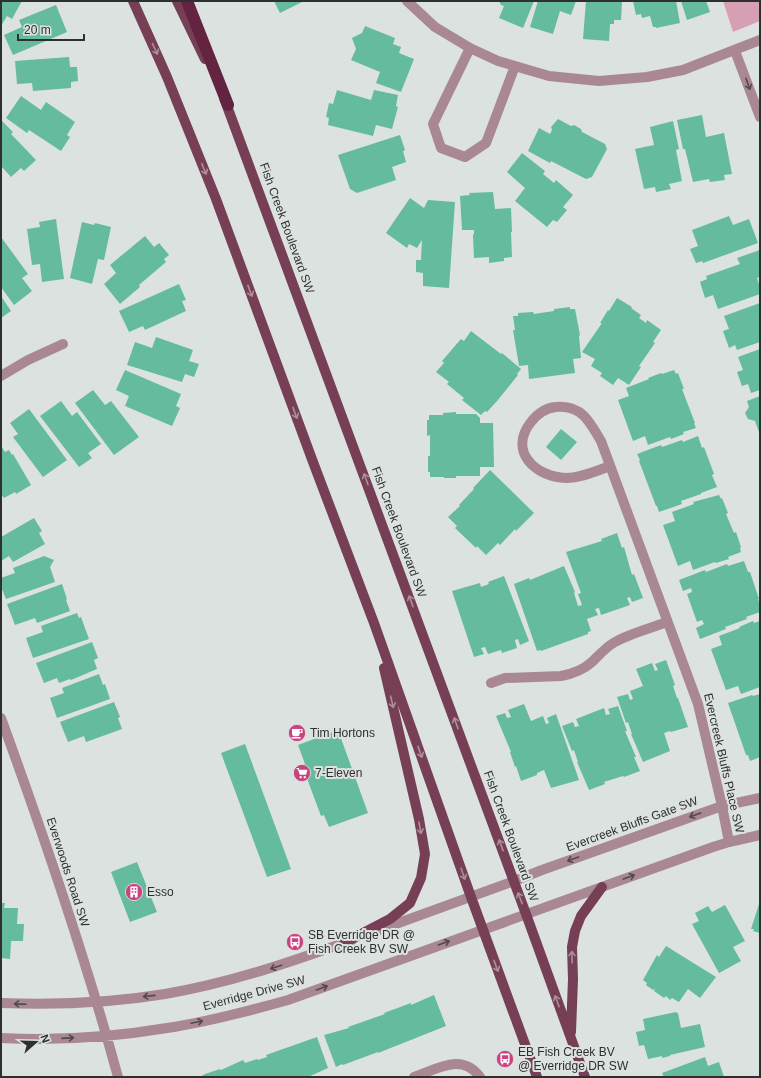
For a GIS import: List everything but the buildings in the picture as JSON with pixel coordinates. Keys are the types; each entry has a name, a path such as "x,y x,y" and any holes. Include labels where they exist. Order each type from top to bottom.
{"highway":[{"path":"187,1 228,105"}],"main road":[{"path":"132,1 167,77 216,199 312,462 374,623 471,897 537,1077"},
{"name":"Fish Creek Boulevard SW","path":"177,1 228,105 526,914 584,1077"},
{"path":"344,943 390,919 410,903 421,878 425,854 419,819 374,623"},
{"path":"571,1038 573,979 572,947 575,931 581,916 602,887"}],"street":[{"path":"406,1 435,28 470,48 498,61 549,76 599,81 647,77 683,70 736,51 760,40"},
{"path":"470,48 433,124 441,148 465,157 486,143 515,66"},
{"path":"736,51 760,118"},
{"path":"1,376 28,360 63,344"},
{"name":"Evercreek Bluffs Place SW","path":"610,466 579,476 566,478 550,475 537,470 528,461 522,446 523,436 536,415 542,411 555,407 572,408 583,415 601,441 698,704 729,842"},
{"path":"491,682 505,678 569,675 579,671 608,646 617,641 667,622"},
{"name":"Everwoods Road SW","path":"1,718 34,809 97,1002 118,1077"},
{"name":"Evercreek Bluffs Gate SW","path":"514,882 542,870 722,806 760,798"},
{"path":"526,914 729,842 760,835"},
{"name":"Everridge Drive SW","path":"1,1003 43,1004 97,1002 164,994 204,986 267,970 303,958 514,882"},
{"name":"Everridge Drive SW","path":"1,1038 62,1039 107,1036 168,1028 241,1013 288,1000 526,914"},
{"path":"414,1077 450,1064 459,1063 468,1065 480,1077"}],"shaded area":[{"path":"723,1 760,1 760,21 733,32"}],"place":[{"name":"Tim Hortons","path":"297,733"},
{"name":"7-Eleven","path":"302,773"},
{"name":"Esso","path":"134,892"},
{"name":"SB Everridge DR @ Fish Creek BV SW","path":"295,942"},
{"name":"EB Fish Creek BV @ Everridge DR SW","path":"505,1059"}]}
